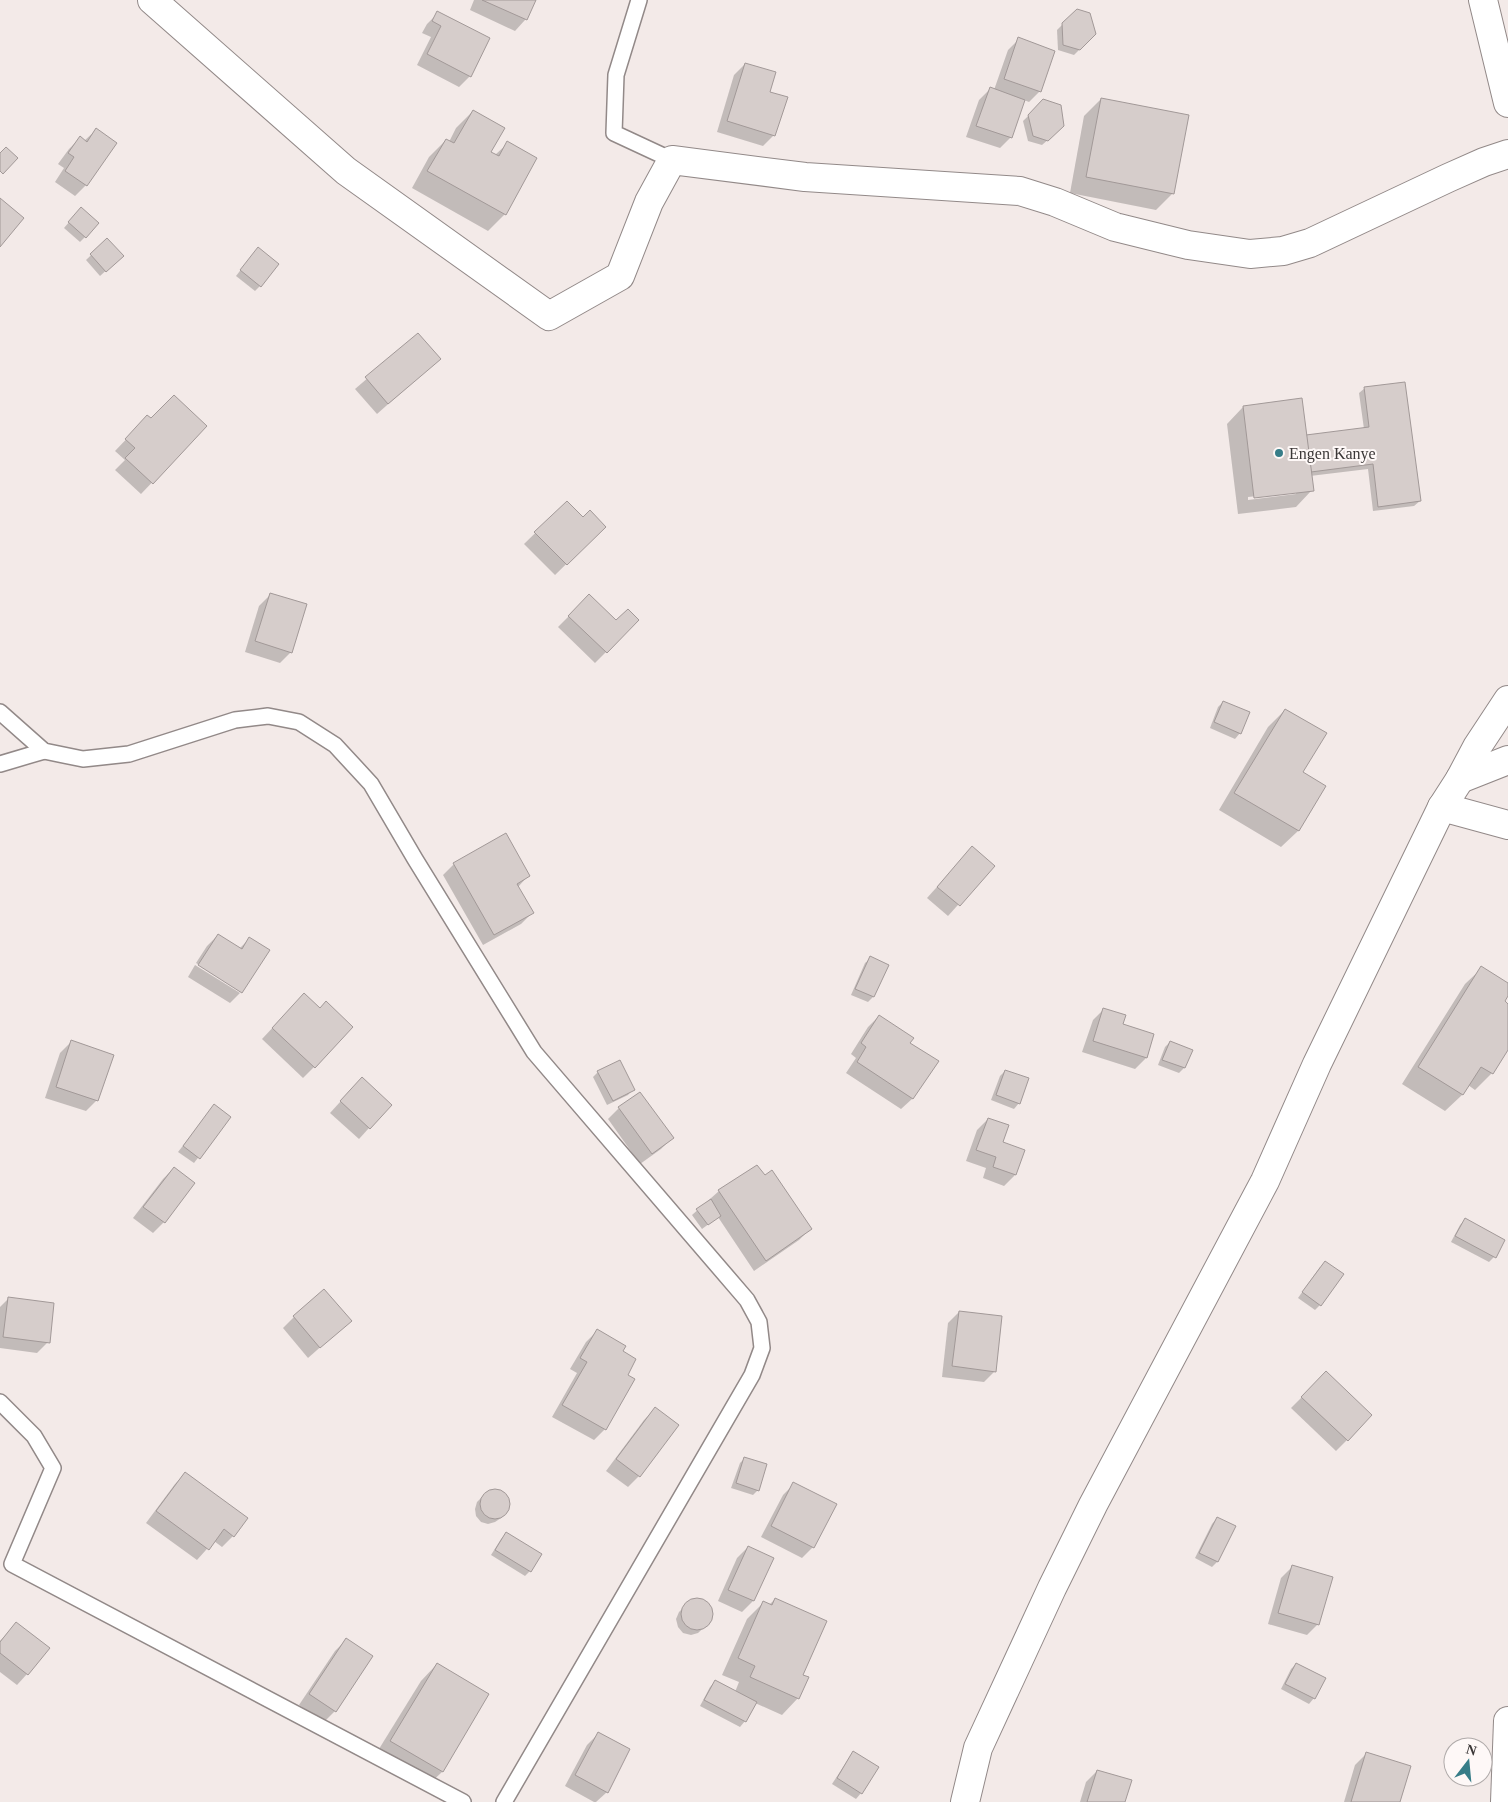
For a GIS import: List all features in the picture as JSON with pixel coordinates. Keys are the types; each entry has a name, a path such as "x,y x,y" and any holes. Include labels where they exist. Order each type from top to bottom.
{"main road":[{"path":"152,0 346,171 549,316 620,276 649,202 672,160 805,177 1020,191 1055,202 1115,227 1188,245 1250,254 1282,251 1310,243 1448,178 1508,154"},
{"path":"1484,0 1508,103"},
{"path":"965,1802 978,1748 1052,1588 1093,1505 1265,1181 1317,1064 1442,807 1477,747 1508,700"},
{"path":"1477,747 1508,723"},
{"path":"1460,779 1508,760"},
{"path":"1442,807 1508,825"},
{"path":"1505,1802 1508,1721"}],"lane":[{"path":"639,0 616,75 614,133 672,160"},
{"path":"0,712 44,751"},
{"path":"0,764 44,751 83,759 129,754 235,720 268,716 299,722 335,744 371,784 420,868 534,1052 747,1300 759,1322 762,1348 752,1375 504,1802"},
{"path":"0,1402 34,1436 53,1468 12,1564 463,1802"}],"building":[{"path":"482,0 536,0 527,20"},
{"path":"1077,9 1090,13 1096,34 1080,50 1063,45 1062,23"},
{"path":"437,11 490,38 471,77 427,54 441,26 432,21"},
{"path":"1018,37 1055,51 1041,92 1004,79"},
{"path":"745,63 776,72 770,92 788,97 775,136 727,121"},
{"path":"990,87 1025,100 1012,138 976,126"},
{"path":"1101,98 1189,115 1174,194 1086,177"},
{"path":"1043,99 1061,105 1064,126 1048,141 1033,136 1028,115"},
{"path":"473,110 505,128 491,152 499,156 507,141 537,158 506,215 427,171 446,139 454,143"},
{"path":"96,128 117,143 87,186 65,171 74,157 68,153 80,136 87,142"},
{"path":"6,147 18,158 3,174 0,171 0,153"},
{"path":"0,198 24,218 0,247"},
{"path":"81,207 99,223 86,238 68,222"},
{"path":"107,238 124,256 106,272 90,254"},
{"path":"258,247 279,264 261,287 240,270"},
{"path":"418,333 441,359 388,404 365,377"},
{"path":"1405,382 1421,501 1378,507 1373,464 1311,472 1306,435 1369,427 1364,387"},
{"path":"174,395 207,426 153,484 125,458 135,448 125,439 147,415 151,418"},
{"name":"Engen Kanye","path":"1302,398 1314,491 1254,498 1243,406"},
{"path":"567,501 583,517 590,510 606,527 567,565 534,532"},
{"path":"270,593 307,604 292,653 255,641"},
{"path":"589,594 616,620 628,609 639,620 607,653 568,616"},
{"path":"1223,701 1250,712 1241,734 1214,722"},
{"path":"1285,709 1327,733 1303,772 1326,786 1299,831 1234,793"},
{"path":"506,833 530,876 517,884 534,913 494,935 453,863"},
{"path":"972,846 995,866 960,906 937,887"},
{"path":"218,934 242,949 249,937 270,950 242,993 198,965"},
{"path":"870,956 889,965 874,997 855,989"},
{"path":"1481,966 1508,983 1508,996 1505,1001 1508,1004 1508,1050 1493,1074 1481,1067 1463,1095 1418,1067"},
{"path":"304,993 320,1008 326,1001 353,1027 315,1068 272,1028"},
{"path":"1103,1008 1126,1015 1123,1024 1154,1034 1147,1058 1093,1041"},
{"path":"879,1015 914,1038 910,1043 939,1061 913,1099 857,1062 866,1047 861,1043"},
{"path":"71,1040 114,1055 98,1101 56,1087"},
{"path":"1170,1041 1193,1050 1185,1068 1162,1060"},
{"path":"620,1060 635,1090 613,1101 597,1071"},
{"path":"1005,1070 1029,1078 1020,1104 996,1095"},
{"path":"362,1077 392,1105 370,1129 340,1101"},
{"path":"640,1092 674,1138 652,1154 618,1107"},
{"path":"214,1104 231,1117 200,1159 183,1146"},
{"path":"988,1118 1009,1125 1003,1142 1025,1150 1016,1175 993,1167 996,1157 976,1150"},
{"path":"757,1165 765,1175 772,1170 812,1229 766,1261 718,1190"},
{"path":"174,1167 195,1183 165,1223 143,1207"},
{"path":"711,1199 721,1216 708,1225 696,1209"},
{"path":"1465,1218 1505,1240 1496,1258 1455,1236"},
{"path":"1325,1261 1344,1274 1321,1306 1302,1292"},
{"path":"324,1289 352,1321 320,1348 293,1316"},
{"path":"8,1297 54,1303 50,1343 3,1337"},
{"path":"959,1311 1002,1316 996,1372 952,1366"},
{"path":"597,1329 626,1346 623,1351 636,1359 628,1375 635,1379 606,1430 562,1405 587,1362 580,1358"},
{"path":"1326,1371 1372,1415 1348,1441 1301,1397"},
{"path":"655,1407 679,1425 640,1477 616,1459"},
{"path":"744,1457 767,1464 759,1491 736,1483"},
{"path":"185,1472 248,1518 234,1537 224,1529 209,1550 156,1511"},
{"path":"793,1482 837,1504 814,1548 771,1526"},
{"path":"495,1489 506,1493 510,1504 506,1515 495,1519 484,1515 480,1504 484,1493"},
{"path":"1217,1517 1236,1526 1218,1562 1199,1553"},
{"path":"506,1532 542,1554 531,1572 495,1550"},
{"path":"748,1546 774,1558 754,1601 728,1590"},
{"path":"1292,1565 1333,1577 1319,1625 1278,1613"},
{"path":"697,1598 703,1599 708,1603 712,1608 712,1620 708,1625 703,1629 697,1630 691,1629 686,1625 682,1620 681,1614 682,1608 686,1603 691,1599"},
{"path":"775,1598 827,1621 803,1675 809,1677 799,1699 750,1677 755,1666 738,1658 763,1601 772,1605"},
{"path":"16,1622 50,1648 28,1675 0,1653 0,1642"},
{"path":"346,1638 373,1656 336,1712 309,1694"},
{"path":"437,1663 489,1694 443,1772 390,1741"},
{"path":"1296,1663 1326,1678 1315,1699 1285,1684"},
{"path":"715,1680 757,1702 746,1722 704,1700"},
{"path":"598,1732 630,1749 608,1793 575,1775"},
{"path":"853,1751 879,1767 862,1794 837,1778"},
{"path":"1366,1752 1411,1766 1400,1802 1351,1802"},
{"path":"1097,1770 1132,1780 1125,1802 1087,1802"}],"place":[{"name":"Engen Kanye","path":"1279,453"}]}
